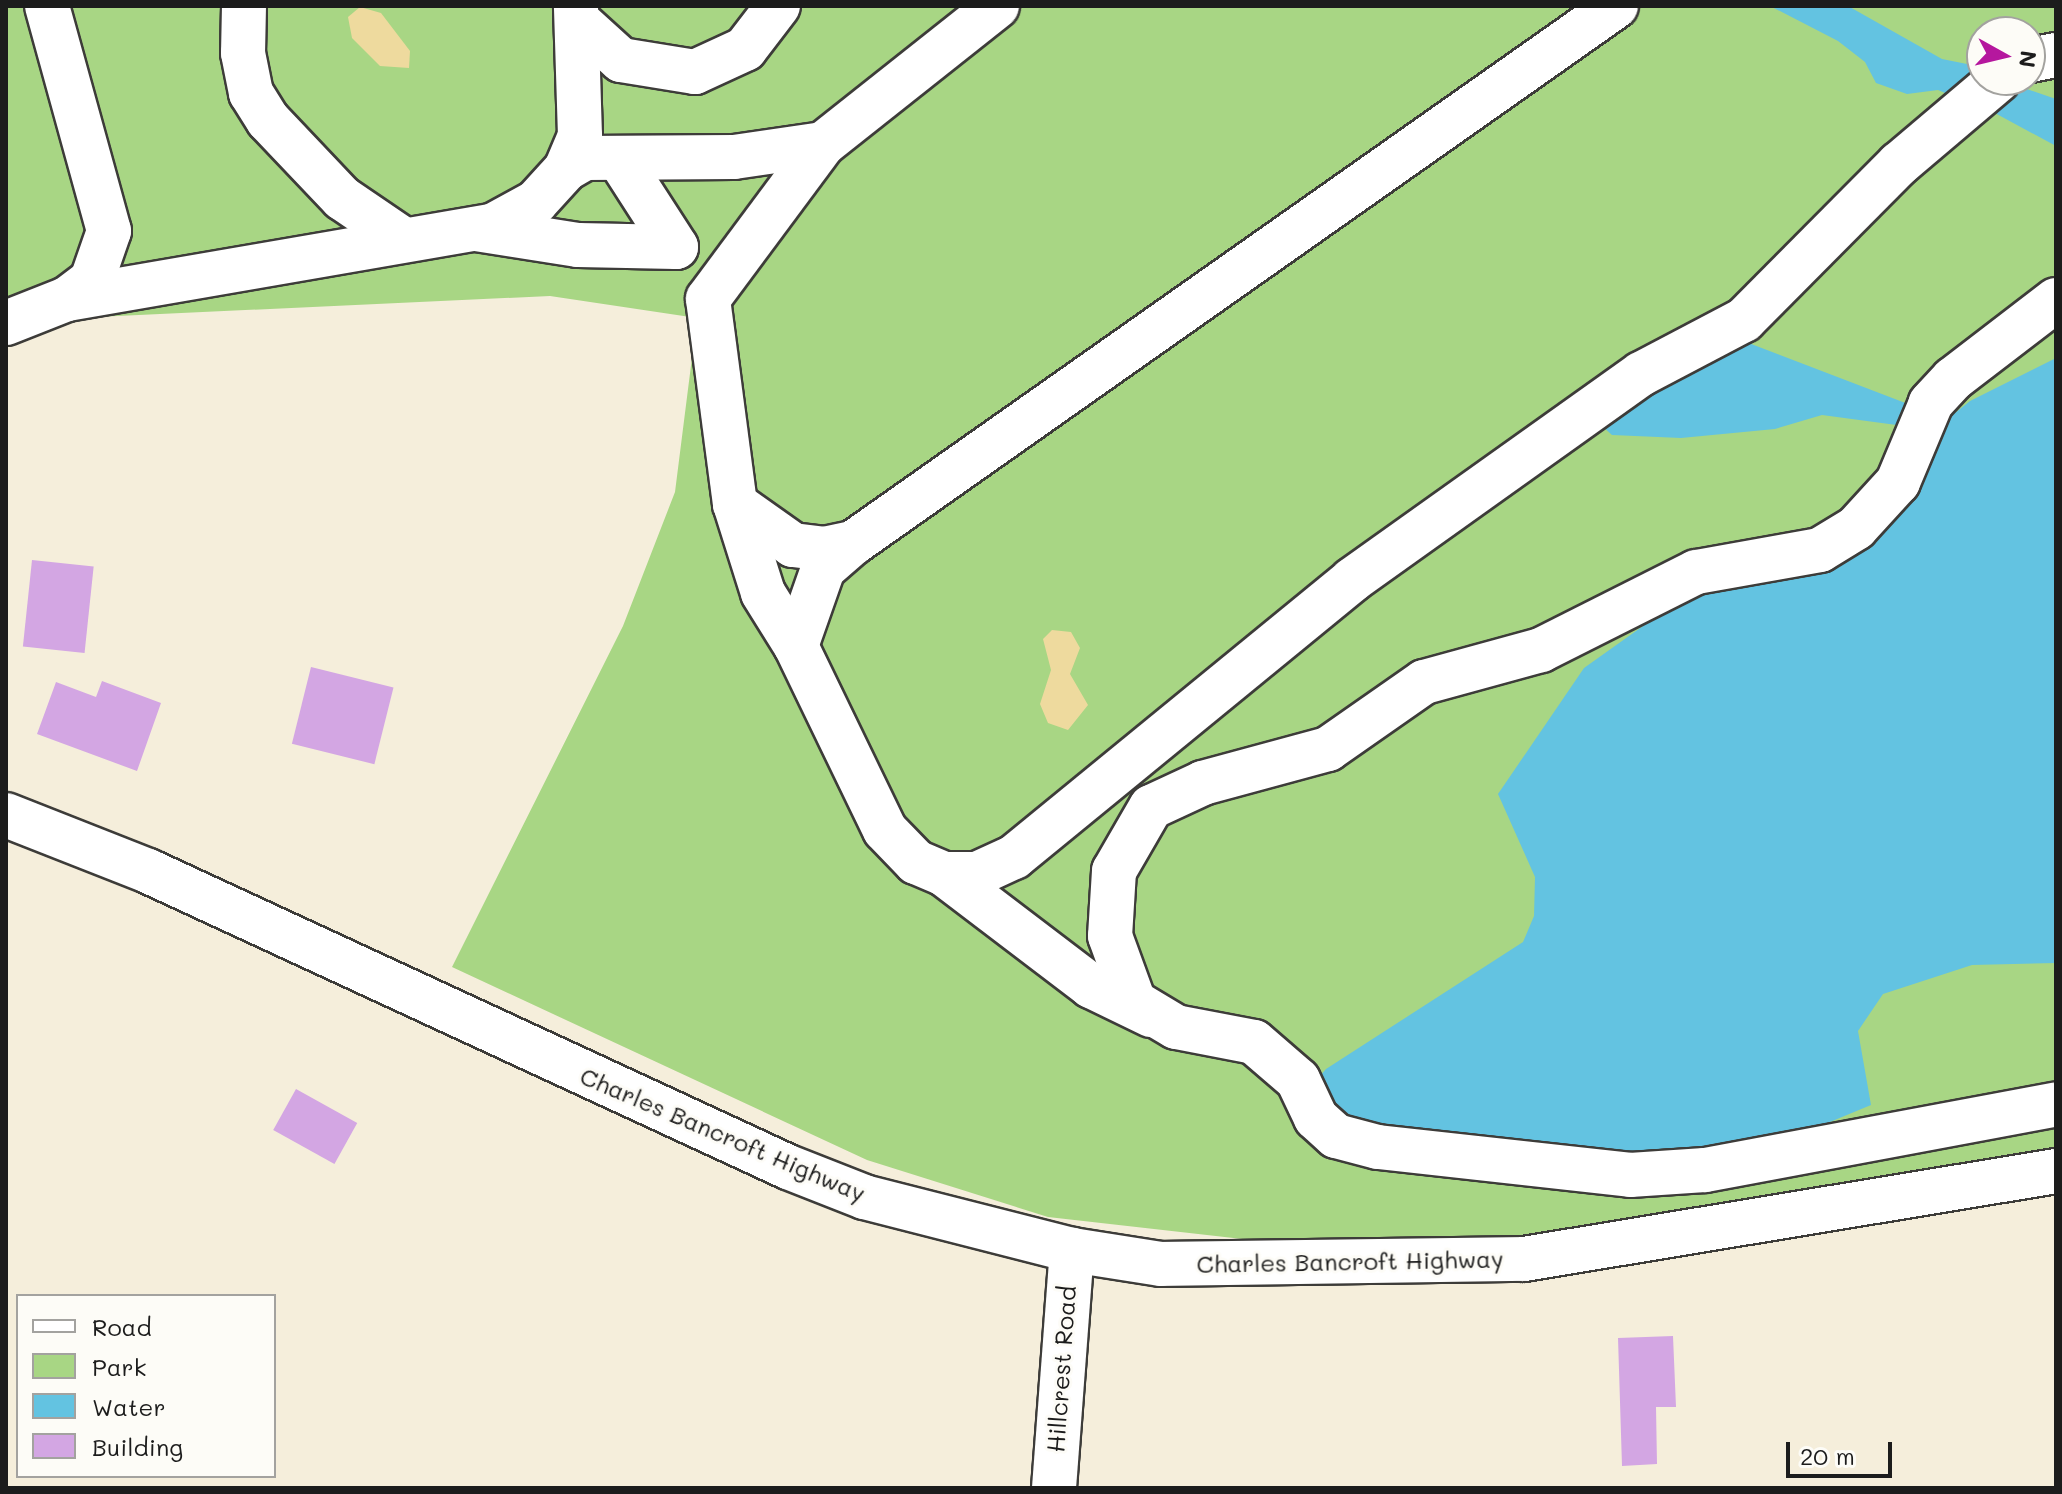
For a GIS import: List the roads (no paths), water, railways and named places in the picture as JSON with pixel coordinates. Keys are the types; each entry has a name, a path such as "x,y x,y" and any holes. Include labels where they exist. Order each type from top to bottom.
{"main road":[{"path":"47,6 108,211 92,280 67,299"},
{"path":"244,6 246,66 268,120 319,177 398,236"},
{"path":"577,14 621,60 695,72 745,49 778,6"},
{"path":"708,299 823,144 997,6"},
{"path":"796,646 823,569 853,543 1616,6"},
{"path":"566,169 580,136 577,14"},
{"path":"944,874 977,874 1014,857 1352,580 1641,374 1744,320 1899,164 1979,96"},
{"path":"6,323 67,299 189,283 398,236 494,225 536,202 566,169 585,158 620,160 823,144"},
{"path":"620,160 708,299 735,504 763,593 796,646 885,830 916,862 944,874 1091,986 1157,1018 1254,1042 1298,1080 1316,1118 1336,1136 1378,1147 1630,1175 1839,1149 2056,1104"},
{"path":"471,228 592,247 676,247"},
{"path":"1157,1018 1134,1002 1110,936 1114,871 1151,807 1203,783 1328,749 1424,682 1541,650 1696,572 1820,550 1856,528 1898,482 1931,403 1953,379 2056,300"},
{"path":"735,504 793,545 853,543"},
{"name":"Charles Bancroft Highway","path":"6,815 148,871 788,1167 864,1197 1072,1250 1161,1264 1524,1259 2056,1171"},
{"name":"Hillcrest Road","path":"1054,1488 1072,1250"}],"water":[{"path":"1770,6 1848,6 1942,59 1966,64 1966,89 1959,99 1938,90 1907,94 1876,83 1865,62 1838,41"},
{"path":"2002,96 2046,96 2056,99 2056,146 1993,112"},
{"path":"1746,342 1908,404 1904,426 1822,415 1775,429 1681,438 1612,435 1601,425 1604,417"},
{"path":"2056,358 2056,963 1972,965 1883,994 1858,1031 1871,1105 1813,1129 1636,1162 1367,1128 1327,1111 1313,1084 1326,1069 1523,942 1534,916 1535,877 1498,794 1584,668 1681,599 1862,549 1921,487 1922,460 1940,425 1970,401"}]}
